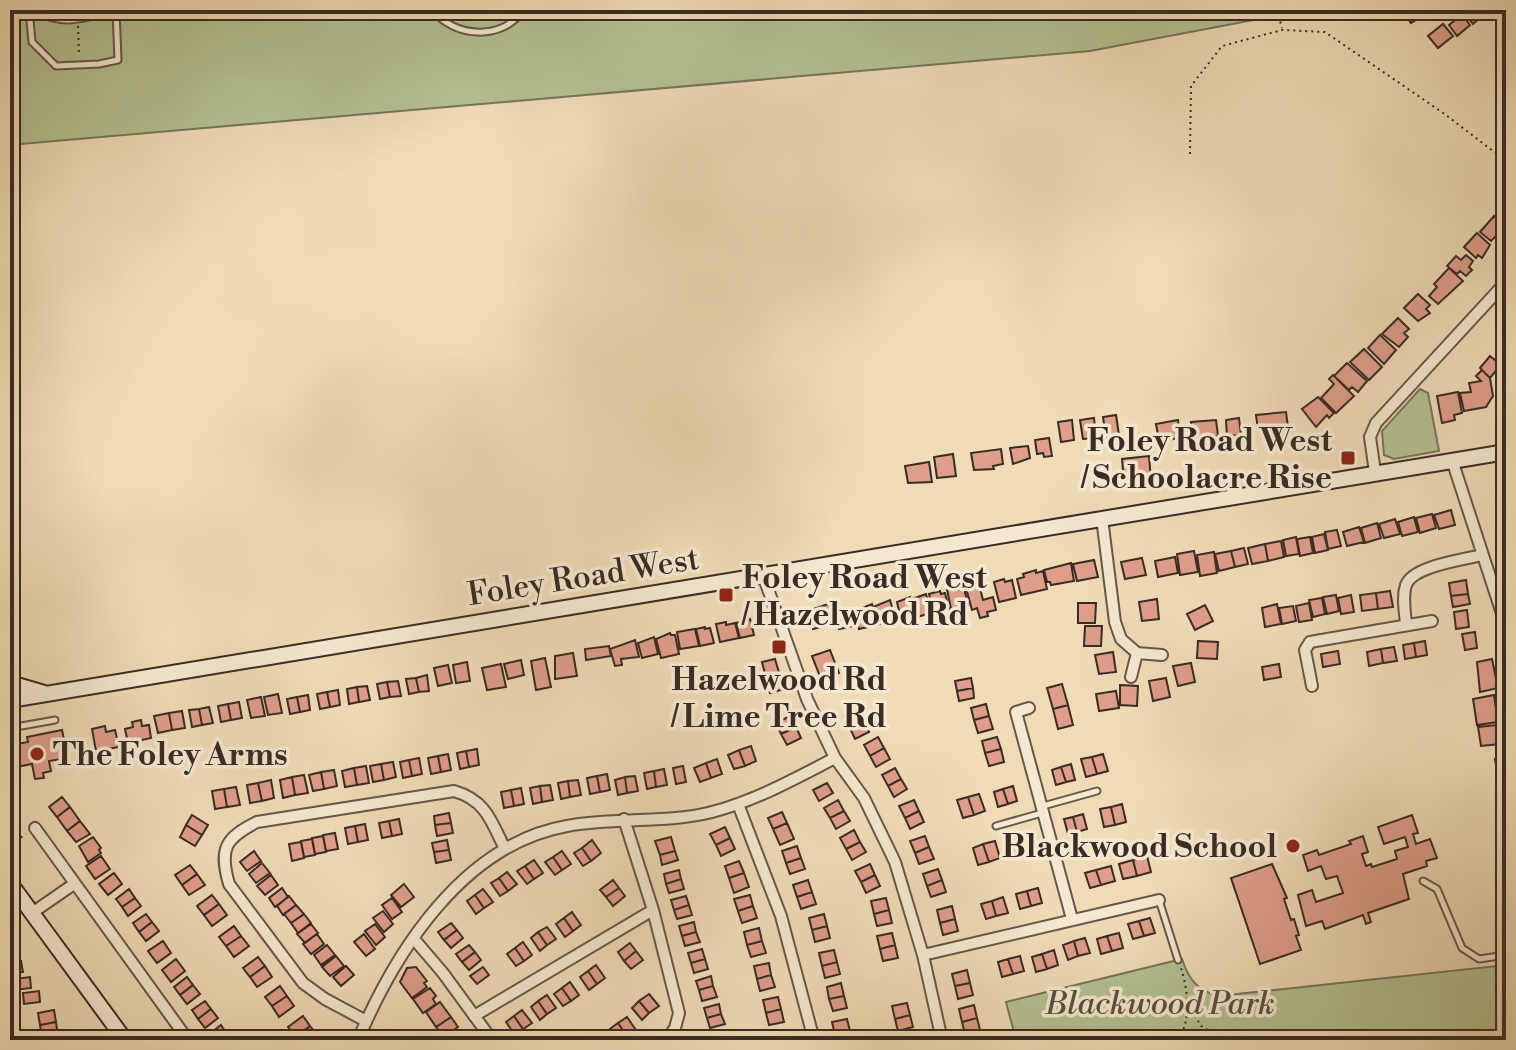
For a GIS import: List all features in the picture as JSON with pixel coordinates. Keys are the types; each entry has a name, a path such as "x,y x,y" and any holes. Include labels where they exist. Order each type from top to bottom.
{"main road":[{"name":"Foley Road West","path":"10,700 1506,452"},
{"name":"Foley Road West","path":"10,683 48,695"},
{"path":"10,883 125,1040"}],"street":[{"path":"1375,472 1370,437 1376,423 1506,282"},
{"path":"1452,460 1506,626"},
{"path":"1102,518 1115,622 1121,639 1137,653 1162,655"},
{"path":"1406,624 1404,599 1407,583 1413,577 1420,571 1482,555"},
{"path":"763,575 807,699 835,758 864,798 895,862 923,955 942,1040"},
{"path":"1312,686 1305,650 1310,642 1432,621"},
{"path":"1131,677 1137,653"},
{"path":"1029,708 1016,712 1072,919"},
{"path":"358,1040 414,939 440,902 504,847 538,833 567,826 624,819 678,818 738,804 835,758"},
{"path":"366,1021 303,983 229,884 223,864 225,846 236,833 257,822 454,791 471,795 486,810 504,847"},
{"path":"738,804 781,916 814,1040"},
{"path":"624,819 653,910 679,1013 675,1028 667,1040"},
{"path":"35,828 188,1040"},
{"path":"32,913 74,884"},
{"path":"923,955 1159,900"},
{"path":"474,1016 653,910"},
{"path":"414,939 492,1040"}],"lane":[{"path":"29,10 32,42 56,66 118,60 116,10"},
{"path":"37,10 44,16 59,20 93,17 108,10"},
{"path":"433,10 452,27 477,33 497,31 518,18 523,10"},
{"path":"10,728 55,720"},
{"path":"996,826 1097,791"},
{"path":"1423,881 1437,889 1462,948 1479,959 1506,955"},
{"path":"1159,900 1178,960"}],"path":[{"path":"916,10 938,19 1021,10"},
{"path":"1277,10 1282,30"},
{"path":"78,18 79,65"},
{"path":"1190,154 1191,86 1222,46 1282,30 1325,32 1446,115 1506,161"},
{"path":"10,842 35,828"},
{"path":"1178,960 1189,1004 1201,1026 1225,1040"},
{"path":"1178,1040 1189,1004"}],"green space":[{"path":"10,10 1284,10 1285,14 1090,51 10,145"},
{"path":"1420,389 1428,393 1439,451 1394,459 1384,455 1382,431"},
{"name":"Blackwood Park","path":"1182,959 1195,983 1204,991 1218,996 1506,965 1506,1040 1016,1040 1006,1002"}],"building":[{"path":"1403,10 1421,10 1424,15 1411,23"},
{"path":"1483,10 1485,13 1473,24 1464,13"},
{"path":"1462,15 1470,25 1457,36 1449,25"},
{"path":"1443,24 1453,36 1438,48 1428,36"},
{"path":"1494,216 1506,227 1502,232 1505,235 1499,241 1495,237 1491,241 1480,232"},
{"path":"1477,233 1490,245 1482,258 1478,255 1476,258 1464,247"},
{"path":"1466,255 1473,261 1469,267 1472,270 1466,276 1460,271 1457,274 1447,266 1456,256 1461,260"},
{"path":"1449,268 1463,281 1438,304 1429,296 1437,287 1434,284"},
{"path":"1418,294 1430,305 1426,309 1430,313 1418,321 1404,308"},
{"path":"1398,318 1409,329 1404,333 1408,337 1399,347 1382,334"},
{"path":"1380,335 1396,350 1384,364 1368,348"},
{"path":"1506,340 1506,359 1497,350"},
{"path":"1364,349 1382,367 1369,380 1350,362"},
{"path":"1490,356 1501,365 1490,378 1480,368"},
{"path":"1347,363 1367,381 1358,392 1352,387 1349,390 1334,376"},
{"path":"1482,370 1490,378 1493,396 1486,407 1464,411 1460,393 1471,392 1469,383 1481,381 1476,376"},
{"path":"1333,375 1354,396 1336,413 1321,398 1334,384 1329,379"},
{"path":"1458,392 1462,413 1454,415 1455,420 1442,423 1437,396"},
{"path":"1318,397 1334,413 1329,418 1327,415 1316,427 1302,409"},
{"path":"1286,412 1288,427 1258,430 1256,415"},
{"path":"1116,415 1119,435 1106,437 1103,417"},
{"path":"1094,418 1096,438 1083,439 1080,420"},
{"path":"1239,418 1241,435 1227,436 1226,420"},
{"path":"1072,420 1074,440 1061,442 1058,422"},
{"path":"1178,420 1180,438 1159,441 1156,424"},
{"path":"1216,420 1218,436 1193,438 1191,422"},
{"path":"1049,438 1052,456 1037,454 1035,440"},
{"path":"1028,446 1030,458 1013,464 1010,448"},
{"path":"1001,449 1003,464 993,466 994,469 974,470 971,453"},
{"path":"953,454 956,476 937,478 934,457"},
{"path":"1149,456 1151,480 1124,483 1122,459"},
{"path":"929,462 932,482 908,483 905,466"},
{"path":"1506,497 1506,531 1504,531 1499,499"},
{"path":"1451,510 1455,525 1439,529 1434,515"},
{"path":"1432,514 1436,528 1420,533 1416,518"},
{"path":"1414,517 1418,532 1402,536 1398,522"},
{"path":"1395,519 1400,534 1384,538 1379,524"},
{"path":"1377,523 1381,538 1365,543 1361,528"},
{"path":"1359,527 1364,542 1347,546 1343,532"},
{"path":"1337,530 1341,546 1328,549 1325,532"},
{"path":"1324,534 1328,550 1315,553 1312,537"},
{"path":"1296,537 1299,554 1286,556 1283,540"},
{"path":"1310,537 1313,553 1300,556 1297,539"},
{"path":"1281,541 1284,557 1268,561 1265,544"},
{"path":"1265,544 1268,561 1252,564 1248,548"},
{"path":"1244,548 1248,564 1235,567 1231,551"},
{"path":"1194,551 1198,572 1180,575 1177,554"},
{"path":"1231,551 1235,567 1219,571 1215,554"},
{"path":"1214,552 1217,573 1200,576 1197,555"},
{"path":"1175,557 1178,573 1158,577 1155,561"},
{"path":"1142,558 1146,575 1125,579 1121,562"},
{"path":"1094,560 1098,577 1077,581 1073,564"},
{"path":"1071,563 1074,581 1051,585 1047,582 1044,570"},
{"path":"1036,570 1036,573 1043,571 1047,589 1021,595 1017,579"},
{"path":"1004,579 1005,582 1012,580 1016,598 999,602 994,582"},
{"path":"1466,580 1468,594 1451,596 1449,583"},
{"path":"979,584 983,600 993,597 996,610 980,618 977,608 972,610 966,588"},
{"path":"956,587 957,590 964,588 968,605 951,609 947,589"},
{"path":"940,591 941,594 945,593 949,609 933,613 929,594"},
{"path":"1390,591 1393,607 1378,609 1376,593"},
{"path":"1376,593 1378,609 1362,611 1360,595"},
{"path":"926,594 931,613 917,617 912,599"},
{"path":"1468,594 1470,604 1453,607 1451,596"},
{"path":"1336,595 1339,611 1327,614 1323,597"},
{"path":"1351,595 1354,612 1341,614 1338,598"},
{"path":"910,597 914,612 900,615 897,602"},
{"path":"1322,598 1325,614 1313,617 1309,600"},
{"path":"1157,599 1159,619 1142,621 1139,602"},
{"path":"890,600 895,617 877,625 873,607"},
{"path":"831,603 836,623 813,629 808,611"},
{"path":"1078,603 1096,603 1095,623 1078,623"},
{"path":"1309,603 1312,620 1299,622 1296,606"},
{"path":"872,604 877,625 859,629 854,611"},
{"path":"1277,604 1281,624 1265,627 1262,608"},
{"path":"1205,605 1213,621 1195,630 1187,614"},
{"path":"1293,606 1296,621 1282,624 1279,608"},
{"path":"854,608 858,625 839,629 835,614"},
{"path":"1467,610 1469,627 1456,629 1454,612"},
{"path":"750,619 754,635 740,638 736,623"},
{"path":"726,622 726,625 735,623 739,638 720,642 716,624"},
{"path":"1085,626 1102,626 1101,646 1084,646"},
{"path":"710,628 714,643 700,646 696,629"},
{"path":"695,629 699,646 680,649 677,632"},
{"path":"1475,632 1477,648 1465,650 1462,634"},
{"path":"670,633 675,635 679,654 661,658 656,639"},
{"path":"654,637 658,654 642,658 638,643"},
{"path":"635,640 639,657 621,659 622,665 615,666 610,649"},
{"path":"1198,641 1218,642 1217,659 1197,658"},
{"path":"1425,641 1427,655 1416,657 1414,643"},
{"path":"1414,643 1416,657 1405,659 1403,645"},
{"path":"609,646 611,656 586,660 585,649"},
{"path":"1394,647 1397,661 1383,663 1381,649"},
{"path":"1381,649 1383,663 1369,666 1367,652"},
{"path":"830,650 839,673 821,679 812,656"},
{"path":"1338,651 1340,664 1323,667 1321,654"},
{"path":"1113,652 1116,672 1099,674 1095,655"},
{"path":"573,653 577,676 555,679 555,656"},
{"path":"545,658 551,687 536,690 531,661"},
{"path":"775,659 784,689 770,693 762,662"},
{"path":"1492,659 1498,688 1480,692 1477,662"},
{"path":"521,660 524,675 508,679 504,664"},
{"path":"467,662 470,681 456,683 453,665"},
{"path":"1191,663 1195,682 1178,686 1173,666"},
{"path":"501,664 506,687 487,690 482,668"},
{"path":"1279,664 1281,677 1264,680 1262,667"},
{"path":"448,665 452,683 438,686 434,668"},
{"path":"427,675 429,691 419,692 416,678"},
{"path":"416,678 419,692 409,694 406,679"},
{"path":"971,678 973,688 957,691 955,681"},
{"path":"1166,678 1170,697 1153,701 1149,681"},
{"path":"398,681 401,696 390,697 387,682"},
{"path":"387,682 390,697 380,699 377,684"},
{"path":"1062,684 1068,705 1053,709 1047,688"},
{"path":"1120,685 1138,686 1137,706 1120,705"},
{"path":"367,686 370,700 359,702 357,687"},
{"path":"357,687 359,702 349,704 347,689"},
{"path":"973,688 974,698 959,701 957,691"},
{"path":"338,690 340,705 330,707 327,692"},
{"path":"1116,691 1119,708 1099,711 1096,694"},
{"path":"327,692 330,707 320,709 317,694"},
{"path":"278,694 282,713 268,715 264,697"},
{"path":"308,695 310,710 300,712 297,697"},
{"path":"1494,695 1498,722 1477,725 1473,699"},
{"path":"261,697 265,716 251,718 247,700"},
{"path":"297,697 300,712 290,714 287,699"},
{"path":"239,702 242,718 231,720 228,704"},
{"path":"228,704 231,720 221,722 218,706"},
{"path":"986,704 989,716 974,720 971,708"},
{"path":"1068,705 1073,725 1058,729 1053,709"},
{"path":"209,707 213,723 202,725 199,709"},
{"path":"199,709 202,725 192,727 189,710"},
{"path":"858,709 864,721 850,728 844,716"},
{"path":"182,711 185,728 172,730 169,713"},
{"path":"169,713 172,730 158,733 154,716"},
{"path":"790,716 796,727 781,734 776,723"},
{"path":"989,716 993,729 978,733 974,720"},
{"path":"141,720 142,726 149,725 151,738 128,743 125,729 133,727 132,722"},
{"path":"864,721 869,732 855,739 850,728"},
{"path":"1497,725 1500,744 1481,746 1478,727"},
{"path":"105,726 106,732 115,730 119,747 96,751 92,729"},
{"path":"796,727 801,738 787,745 781,734"},
{"name":"The Foley Arms","path":"62,730 66,749 60,750 62,759 49,761 51,771 43,773 44,778 35,779 32,764 16,767 11,745 28,742 27,737"},
{"path":"878,737 884,748 870,756 864,745"},
{"path":"997,737 1001,749 985,753 982,741"},
{"path":"751,746 756,761 745,766 739,750"},
{"path":"884,748 890,759 876,767 870,756"},
{"path":"477,749 479,765 469,767 466,751"},
{"path":"1001,749 1004,762 989,766 985,753"},
{"path":"739,750 745,766 734,769 728,755"},
{"path":"466,751 469,767 460,769 457,753"},
{"path":"448,754 451,770 441,772 438,756"},
{"path":"1103,754 1108,771 1097,774 1092,757"},
{"path":"438,756 441,772 431,774 428,758"},
{"path":"1092,757 1097,774 1086,777 1081,759"},
{"path":"1506,757 1506,788 1500,789 1495,759"},
{"path":"419,758 422,774 412,776 409,760"},
{"path":"717,759 722,774 711,778 706,763"},
{"path":"409,760 412,776 403,778 400,762"},
{"path":"393,762 396,777 384,780 381,764"},
{"path":"706,763 711,778 700,782 694,768"},
{"path":"381,764 384,780 373,782 370,766"},
{"path":"1071,764 1075,780 1066,782 1061,767"},
{"path":"366,766 369,783 357,785 354,768"},
{"path":"683,766 686,782 676,784 673,768"},
{"path":"1061,767 1066,782 1056,785 1052,770"},
{"path":"354,768 357,785 345,787 342,771"},
{"path":"895,768 901,779 888,786 882,775"},
{"path":"664,769 667,785 656,787 654,771"},
{"path":"334,770 337,786 324,789 321,772"},
{"path":"654,771 656,787 647,789 644,773"},
{"path":"321,772 324,789 313,791 309,775"},
{"path":"607,774 610,790 600,792 597,776"},
{"path":"304,775 308,793 295,795 292,777"},
{"path":"597,776 600,792 590,794 587,778"},
{"path":"635,776 638,791 627,793 625,777"},
{"path":"292,777 295,795 283,798 280,780"},
{"path":"625,777 627,793 618,795 615,780"},
{"path":"901,779 907,789 894,797 888,786"},
{"path":"271,780 274,798 262,801 258,783"},
{"path":"578,780 581,795 570,797 568,781"},
{"path":"568,781 570,797 561,799 558,783"},
{"path":"258,783 262,801 250,803 247,785"},
{"path":"827,783 833,793 819,801 813,790"},
{"path":"550,785 553,800 542,802 540,786"},
{"path":"540,786 542,802 533,804 530,788"},
{"path":"1013,786 1017,801 1008,804 1003,789"},
{"path":"236,787 240,805 227,807 224,789"},
{"path":"521,788 524,804 514,806 511,790"},
{"path":"224,789 227,807 215,809 212,791"},
{"path":"1003,789 1008,804 998,807 994,792"},
{"path":"511,790 514,806 504,808 501,792"},
{"path":"979,794 985,811 974,815 968,797"},
{"path":"1506,794 1506,815 1503,816 1499,795"},
{"path":"62,797 70,807 57,817 49,807"},
{"path":"968,797 974,815 963,818 957,800"},
{"path":"838,800 844,811 830,818 824,808"},
{"path":"914,800 919,811 905,818 899,806"},
{"path":"1122,804 1126,822 1115,825 1111,807"},
{"path":"70,807 80,821 67,831 57,817"},
{"path":"1111,807 1115,825 1104,827 1100,809"},
{"path":"844,811 850,821 836,829 830,818"},
{"path":"919,811 924,822 910,829 905,818"},
{"path":"782,812 787,823 773,829 768,818"},
{"path":"449,813 451,823 435,825 434,816"},
{"path":"1083,814 1087,829 1077,832 1073,817"},
{"path":"192,815 208,825 202,835 186,825"},
{"path":"1412,815 1418,833 1413,834 1416,844 1430,839 1437,858 1426,861 1427,866 1403,874 1409,899 1368,913 1371,922 1366,924 1363,915 1325,929 1322,921 1306,926 1298,895 1312,890 1316,902 1343,893 1337,876 1326,879 1321,866 1308,871 1303,855 1317,850 1319,855 1351,844 1349,841 1363,836 1368,852 1362,854 1366,866 1397,859 1395,851 1408,847 1405,837 1384,844 1378,827"},
{"path":"1073,817 1077,832 1068,834 1064,819"},
{"path":"399,819 402,834 392,836 389,821"},
{"path":"80,821 90,834 76,842 67,831"},
{"path":"389,821 392,836 382,838 379,823"},
{"path":"451,823 453,833 437,836 435,825"},
{"path":"787,823 794,839 780,845 773,829"},
{"path":"365,824 368,840 358,842 355,826"},
{"path":"186,825 202,835 195,846 180,837"},
{"path":"355,826 358,842 348,844 345,828"},
{"path":"725,827 730,838 716,845 710,834"},
{"path":"854,830 860,842 846,849 840,838"},
{"path":"335,833 338,849 326,851 323,835"},
{"path":"1027,833 1032,848 1022,851 1017,836"},
{"path":"323,836 326,852 315,854 312,838"},
{"path":"925,836 929,847 915,853 910,841"},
{"path":"1017,836 1022,851 1013,854 1008,839"},
{"path":"93,837 101,853 88,862 79,846"},
{"path":"671,837 675,851 660,855 655,841"},
{"path":"730,838 735,849 721,856 716,845"},
{"path":"312,839 315,855 304,857 301,841"},
{"path":"447,840 449,850 434,852 432,843"},
{"path":"592,840 601,853 591,861 582,848"},
{"path":"995,841 1000,858 989,862 983,844"},
{"path":"301,842 304,858 292,861 289,844"},
{"path":"860,842 866,852 852,860 846,849"},
{"path":"983,844 989,862 978,865 973,848"},
{"path":"797,846 801,858 786,863 782,851"},
{"path":"929,847 934,859 919,864 915,853"},
{"path":"582,848 591,861 583,866 574,853"},
{"path":"449,850 451,860 436,863 434,852"},
{"path":"254,851 261,861 247,871 240,862"},
{"path":"562,851 571,864 562,870 553,857"},
{"path":"675,851 678,860 662,865 660,855"},
{"path":"101,856 110,869 95,879 86,866"},
{"path":"1147,856 1151,872 1137,876 1133,860"},
{"path":"553,857 562,870 555,875 545,862"},
{"path":"801,858 805,869 790,874 786,863"},
{"path":"534,860 543,873 534,879 525,866"},
{"path":"1133,860 1137,876 1123,879 1119,864"},
{"path":"739,861 744,873 729,878 725,866"},
{"path":"262,863 270,873 256,883 249,874"},
{"path":"870,864 875,875 861,882 855,871"},
{"path":"1272,864 1287,898 1284,899 1291,920 1294,919 1301,950 1260,964 1231,878"},
{"path":"190,865 197,874 182,885 175,875"},
{"path":"525,866 534,879 527,884 517,871"},
{"path":"1111,866 1115,881 1101,885 1096,870"},
{"path":"938,869 942,880 927,886 923,874"},
{"path":"679,870 681,879 666,884 664,874"},
{"path":"1096,870 1101,885 1090,888 1085,873"},
{"path":"507,872 517,884 508,891 499,878"},
{"path":"114,873 122,884 108,895 99,884"},
{"path":"744,873 749,887 734,893 729,878"},
{"path":"197,874 205,885 189,895 182,885"},
{"path":"271,875 278,885 265,895 257,886"},
{"path":"875,875 880,886 866,893 861,882"},
{"path":"499,878 508,891 500,896 491,883"},
{"path":"681,879 684,889 669,893 666,884"},
{"path":"613,880 619,888 606,897 600,890"},
{"path":"808,880 812,892 797,897 793,885"},
{"path":"942,880 946,892 931,897 927,886"},
{"path":"404,884 414,897 401,907 391,895"},
{"path":"282,888 288,897 275,907 269,898"},
{"path":"619,888 625,896 613,906 606,897"},
{"path":"1038,888 1042,903 1031,906 1027,891"},
{"path":"129,889 135,898 122,907 116,899"},
{"path":"483,889 493,902 484,908 475,895"},
{"path":"1027,891 1031,906 1020,909 1016,894"},
{"path":"812,892 816,904 801,909 797,897"},
{"path":"212,895 219,904 204,915 197,906"},
{"path":"475,895 484,908 476,914 467,901"},
{"path":"750,895 753,906 738,911 734,899"},
{"path":"289,896 296,905 283,915 277,906"},
{"path":"686,896 689,905 674,910 671,900"},
{"path":"1003,897 1008,913 996,916 992,901"},
{"path":"135,898 141,906 128,916 122,907"},
{"path":"392,898 402,912 392,919 382,905"},
{"path":"886,898 889,910 874,914 871,901"},
{"path":"992,901 996,916 986,919 981,904"},
{"path":"219,904 227,915 212,926 204,915"},
{"path":"296,905 304,914 291,923 284,914"},
{"path":"689,905 692,915 677,919 674,910"},
{"path":"753,906 757,918 742,923 738,911"},
{"path":"952,906 955,919 940,923 937,910"},
{"path":"889,910 892,923 877,926 874,914"},
{"path":"383,911 393,924 384,932 373,918"},
{"path":"572,912 581,925 573,931 564,918"},
{"path":"146,914 152,922 139,932 133,923"},
{"path":"304,914 311,923 298,933 291,923"},
{"path":"824,914 827,926 812,930 809,918"},
{"path":"564,918 573,931 565,937 556,924"},
{"path":"1150,918 1155,933 1144,936 1139,921"},
{"path":"955,919 958,931 943,935 940,923"},
{"path":"1139,921 1144,936 1133,939 1128,924"},
{"path":"152,922 159,931 146,941 139,932"},
{"path":"694,922 696,932 682,936 679,926"},
{"path":"451,923 457,930 444,940 438,932"},
{"path":"311,924 318,933 305,943 297,934"},
{"path":"375,924 385,937 376,945 365,931"},
{"path":"234,926 241,936 226,946 219,937"},
{"path":"827,926 830,938 815,942 812,930"},
{"path":"547,927 556,939 547,945 538,932"},
{"path":"759,928 762,941 747,945 744,932"},
{"path":"457,930 463,938 451,948 444,940"},
{"path":"538,932 547,945 540,951 531,938"},
{"path":"696,932 700,942 685,946 682,936"},
{"path":"892,933 895,945 880,949 877,936"},
{"path":"1119,933 1123,948 1112,951 1107,936"},
{"path":"317,934 324,944 311,954 303,944"},
{"path":"364,934 375,949 366,956 354,942"},
{"path":"241,936 249,946 234,957 226,946"},
{"path":"1107,936 1112,951 1101,954 1097,939"},
{"path":"1085,938 1090,953 1078,956 1074,941"},
{"path":"163,941 171,953 157,963 148,951"},
{"path":"762,941 766,953 751,957 747,945"},
{"path":"1074,941 1078,956 1068,960 1063,945"},
{"path":"523,942 532,955 524,961 515,948"},
{"path":"630,943 636,951 624,961 618,952"},
{"path":"327,945 335,955 321,965 314,955"},
{"path":"469,945 475,952 462,962 456,954"},
{"path":"895,945 898,958 883,961 880,949"},
{"path":"515,948 524,961 516,966 507,954"},
{"path":"702,949 705,959 691,963 688,953"},
{"path":"834,950 837,962 822,966 819,953"},
{"path":"1054,950 1058,965 1047,969 1042,954"},
{"path":"636,951 643,960 631,969 624,961"},
{"path":"475,952 481,960 469,970 462,962"},
{"path":"1042,954 1047,969 1036,972 1032,957"},
{"path":"336,956 344,966 330,976 322,967"},
{"path":"1020,956 1024,971 1013,974 1008,959"},
{"path":"258,957 265,966 250,977 243,968"},
{"path":"176,959 185,971 171,982 162,970"},
{"path":"705,959 708,969 694,973 691,963"},
{"path":"1008,959 1013,974 1002,977 998,962"},
{"path":"21,961 23,972 10,974 10,963"},
{"path":"837,962 840,974 825,978 822,966"},
{"path":"769,963 771,975 757,979 754,966"},
{"path":"596,965 605,978 597,984 588,971"},
{"path":"265,966 272,977 257,987 250,977"},
{"path":"346,966 354,975 341,986 333,977"},
{"path":"416,967 427,981 424,983 427,987 412,998 400,982 407,968"},
{"path":"483,967 489,975 477,984 470,976"},
{"path":"967,970 970,983 955,986 952,974"},
{"path":"588,971 597,984 589,990 580,977"},
{"path":"771,975 775,987 760,991 757,979"},
{"path":"711,976 713,986 699,990 696,981"},
{"path":"30,977 31,988 15,990 14,979"},
{"path":"187,977 193,985 180,995 174,987"},
{"path":"570,982 579,995 571,1001 562,988"},
{"path":"841,983 844,996 829,999 827,987"},
{"path":"970,983 973,995 958,999 955,986"},
{"path":"193,985 200,994 187,1004 180,995"},
{"path":"280,986 287,996 272,1006 265,997"},
{"path":"713,986 717,997 702,1001 699,990"},
{"path":"430,988 436,996 433,999 436,1004 423,1013 413,999"},
{"path":"562,988 571,1001 563,1006 554,994"},
{"path":"39,991 40,1002 24,1004 23,993"},
{"path":"649,994 659,1006 649,1013 639,1001"},
{"path":"547,995 556,1008 547,1014 538,1001"},
{"path":"287,996 294,1006 279,1017 272,1006"},
{"path":"844,996 847,1008 833,1011 829,999"},
{"path":"778,997 781,1009 766,1013 763,1000"},
{"path":"205,1001 211,1009 198,1019 192,1010"},
{"path":"538,1001 547,1014 540,1020 531,1007"},
{"path":"639,1001 649,1013 642,1020 632,1008"},
{"path":"440,1002 451,1017 436,1027 426,1012"},
{"path":"907,1003 910,1015 895,1019 892,1006"},
{"path":"719,1004 721,1014 707,1018 704,1008"},
{"path":"974,1005 977,1018 962,1022 959,1009"},
{"path":"211,1009 218,1018 205,1028 198,1019"},
{"path":"781,1009 784,1022 769,1025 766,1013"},
{"path":"54,1010 56,1022 40,1025 38,1013"},
{"path":"522,1010 532,1023 523,1029 514,1016"},
{"path":"721,1014 725,1024 710,1028 707,1018"},
{"path":"910,1015 913,1027 898,1031 895,1019"},
{"path":"303,1016 310,1026 295,1037 288,1027"},
{"path":"514,1016 523,1029 515,1035 506,1022"},
{"path":"451,1017 458,1027 443,1037 436,1027"},
{"path":"627,1017 636,1030 627,1036 618,1023"},
{"path":"977,1018 980,1030 965,1034 962,1022"},
{"path":"847,1019 850,1031 835,1035 832,1022"},
{"path":"56,1022 58,1036 42,1039 40,1025"},
{"path":"618,1023 627,1036 622,1040 618,1040 610,1029"},
{"path":"221,1025 227,1034 219,1040 212,1040 208,1035"},
{"path":"310,1026 318,1036 312,1040 297,1040 295,1037"},
{"path":"384,1030 391,1040 370,1040"},
{"path":"606,1030 613,1040 600,1040 597,1036"},
{"path":"850,1031 852,1040 836,1040 835,1035"},
{"path":"788,1032 790,1040 774,1040 773,1036"}],"place":[{"name":"Foley Road West / Schoolacre Rise","path":"1348,458"},
{"name":"Foley Road West / Hazelwood Rd","path":"726,595"},
{"name":"Hazelwood Rd / Lime Tree Rd","path":"779,647"},
{"name":"The Foley Arms","path":"37,754"},
{"name":"Blackwood School","path":"1293,846"}]}
